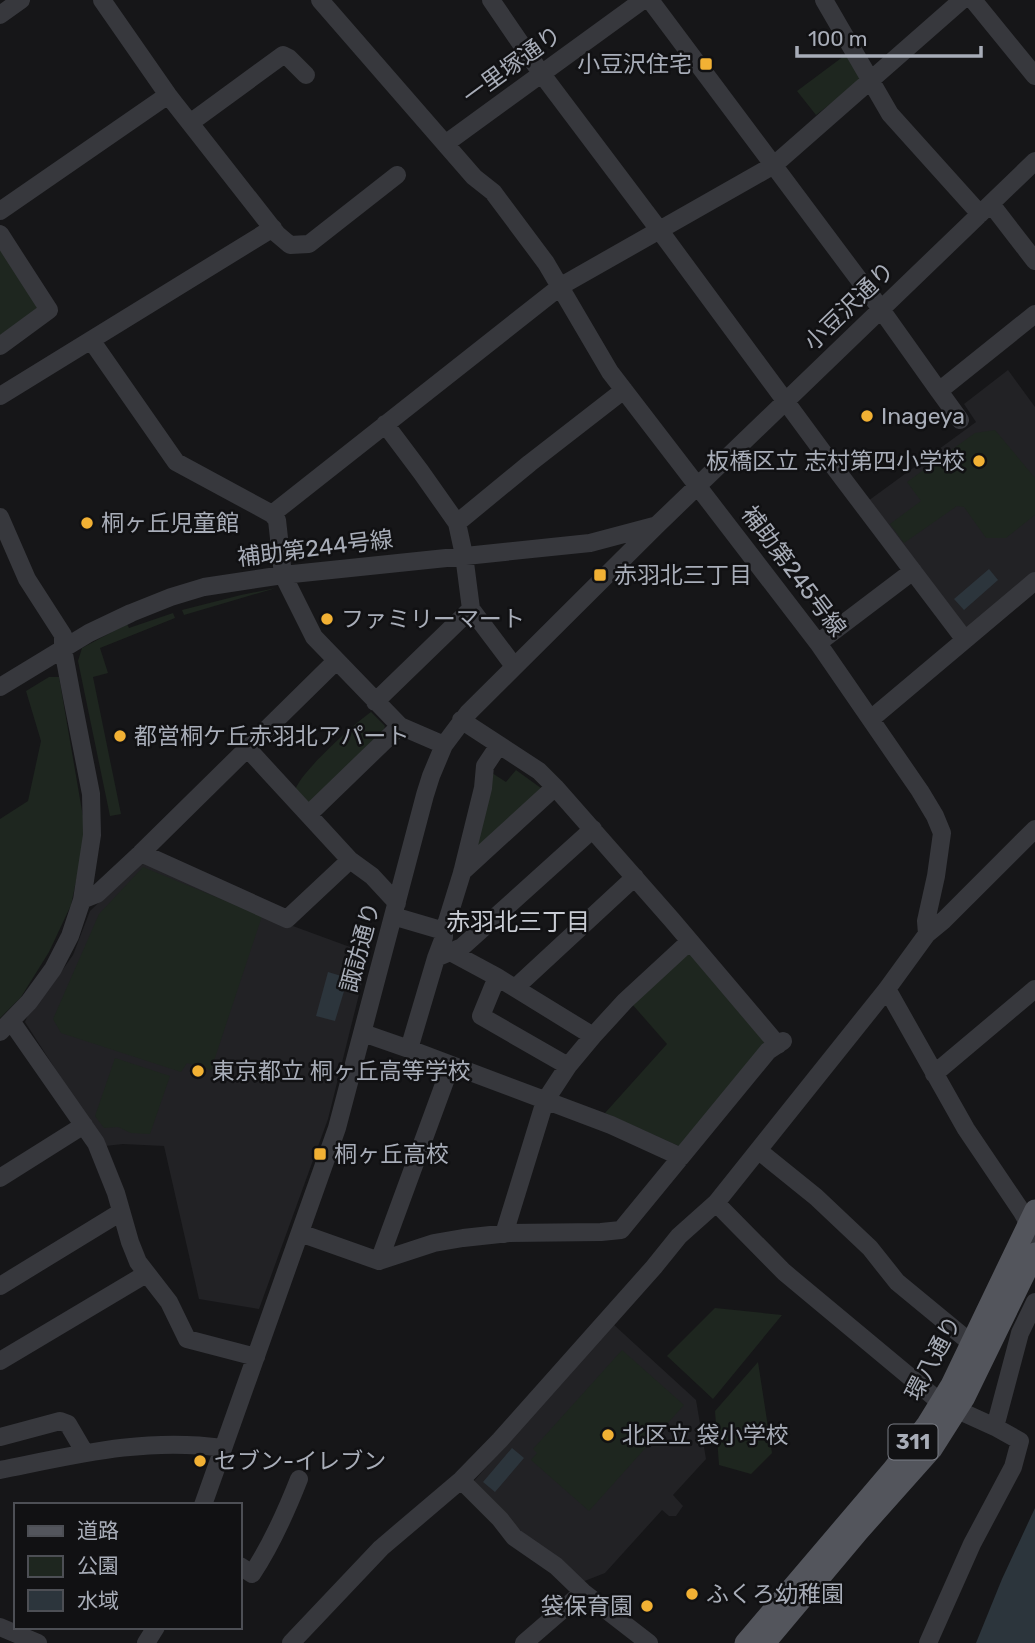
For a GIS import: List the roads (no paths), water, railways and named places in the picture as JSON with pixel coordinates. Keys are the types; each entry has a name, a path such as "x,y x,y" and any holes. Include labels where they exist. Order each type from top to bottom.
{"main road":[{"name":"環八通り","path":"765,1643 932,1449 971,1342 1033,1223"},
{"name":"環八通り","path":"745,1643 893,1469 927,1424 965,1397 1035,1253"}],"street":[{"path":"0,15 20,0"},
{"path":"102,0 168,95 290,245 309,243 397,175"},
{"name":"補助第245号線","path":"291,1643 381,1548 461,1480 518,1420 679,1236 716,1203 759,1151 927,934 926,921 942,833 919,791 818,643 610,372 561,286 493,192 474,177 320,0"},
{"path":"491,0 541,74 965,640"},
{"name":"一里塚通り","path":"445,144 643,0"},
{"path":"650,0 881,309 960,420"},
{"path":"824,0 890,114 1033,254"},
{"path":"272,514 561,286 774,165 962,0"},
{"path":"973,0 1035,76"},
{"path":"190,123 283,55 306,75"},
{"path":"0,211 168,95"},
{"name":"小豆沢通り","path":"698,487 1035,161"},
{"path":"0,396 274,228"},
{"path":"0,234 49,310 0,346"},
{"path":"939,391 1035,314"},
{"path":"91,340 176,462 272,514 277,520 283,575 314,637 400,726 444,744"},
{"path":"457,523 624,390"},
{"path":"385,424 457,523 471,609 514,666"},
{"name":"諏訪通り","path":"204,1503 337,1128 428,785 444,744 461,720 514,666 698,487"},
{"path":"0,517 27,579 63,635 63,649 91,794 92,835 82,901 70,936 53,968 29,1003 5,1026 96,1143 116,1193 138,1262 169,1302 187,1339 256,1357"},
{"name":"補助第244号線","path":"0,687 89,633 171,597 204,587 283,575 590,542 657,525"},
{"path":"818,643 913,571"},
{"path":"871,719 1035,581"},
{"path":"375,702 471,609"},
{"path":"82,901 97,894 141,853 336,662"},
{"path":"300,1233 379,1261 433,1243 463,1238 621,1230 768,1051 780,1043 555,786 539,771 461,720"},
{"path":"309,814 400,726"},
{"path":"410,1049 443,947 485,766 499,745"},
{"path":"247,748 350,860 372,876 395,909 443,947 593,1036"},
{"path":"462,873 555,786"},
{"path":"443,947 462,947 593,829"},
{"path":"927,934 1035,829"},
{"path":"141,853 287,919 350,860"},
{"path":"515,988 635,877"},
{"path":"504,1234 545,1101 568,1066 593,1036 625,1001 690,940"},
{"path":"497,977 481,1016 568,1066"},
{"path":"934,1074 1035,989"},
{"path":"883,990 966,1129 1033,1223"},
{"path":"363,1033 611,1125 681,1157"},
{"path":"379,1261 451,1065"},
{"path":"0,1178 84,1125"},
{"path":"759,1151 816,1197 870,1248 897,1282 971,1342"},
{"path":"716,1203 783,1272 949,1407 1020,1441 1013,1467 972,1544 928,1643"},
{"path":"0,1286 121,1212"},
{"path":"0,1361 146,1274"},
{"path":"995,1427 1022,1327 1035,1302"},
{"path":"0,1437 60,1421 68,1424 85,1453"},
{"path":"0,1470 85,1453 143,1445 199,1444 223,1448"},
{"path":"242,1567 252,1574 267,1551 299,1479"},
{"path":"461,1480 514,1537 556,1566 583,1592 649,1643"},
{"path":"524,1643 583,1592"},
{"path":"0,1627 38,1643"}],"water":[{"path":"989,569 998,580 964,610 954,599"},
{"path":"328,972 348,978 335,1021 316,1016"},
{"path":"512,1448 524,1458 495,1492 483,1482"},
{"path":"1035,1508 1035,1643 976,1643 1002,1579"}],"place":[{"name":"小豆沢住宅","path":"706,64"},
{"name":"Inageya","path":"867,416"},
{"name":"板橋区立 志村第四小学校","path":"979,461"},
{"name":"桐ヶ丘児童館","path":"87,523"},
{"name":"赤羽北三丁目","path":"600,575"},
{"name":"ファミリーマート","path":"327,619"},
{"name":"都営桐ケ丘赤羽北アパート","path":"120,736"},
{"name":"東京都立 桐ヶ丘高等学校","path":"198,1071"},
{"name":"桐ヶ丘高校","path":"320,1154"},
{"name":"北区立 袋小学校","path":"608,1435"},
{"name":"セブン-イレブン","path":"200,1461"},
{"name":"ふくろ幼稚園","path":"692,1594"},
{"name":"袋保育園","path":"647,1606"}],"district":[{"name":"赤羽北三丁目","path":"518,922"}]}
